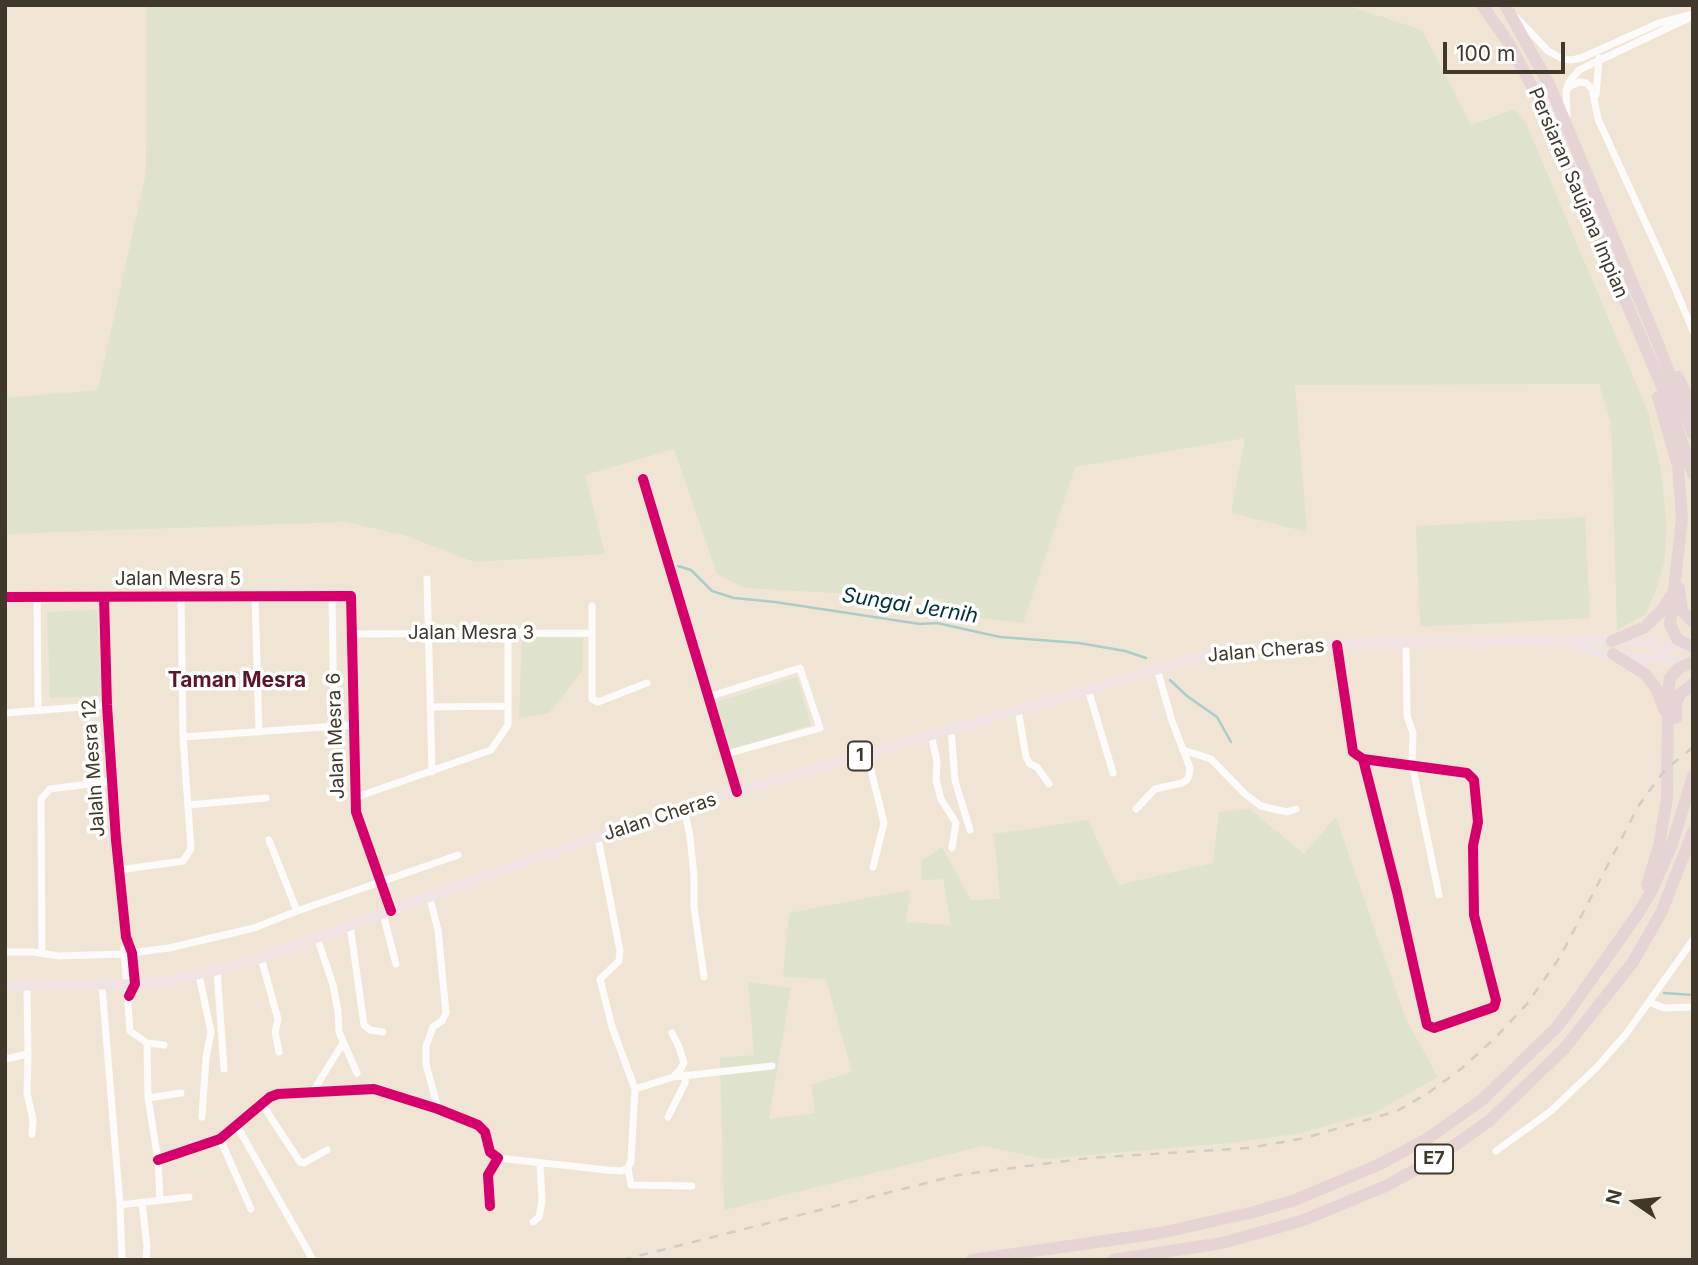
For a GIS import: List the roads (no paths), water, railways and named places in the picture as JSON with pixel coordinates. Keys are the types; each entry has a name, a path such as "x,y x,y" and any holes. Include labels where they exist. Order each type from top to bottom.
{"highway":[{"name":"Persiaran Saujana Impian","path":"1482,5 1510,45 1548,117 1645,350"},
{"name":"Persiaran Saujana Impian","path":"1506,6 1550,86 1658,344"},
{"path":"1658,344 1682,383 1693,408"},
{"path":"1658,344 1693,435"},
{"path":"1645,350 1668,401 1693,474"},
{"path":"1645,350 1678,466 1682,519 1679,597 1682,611 1693,622"},
{"path":"1679,561 1670,624 1677,639 1692,646"},
{"path":"1612,640 1645,627 1662,610 1674,592"},
{"path":"1613,654 1645,674 1656,688 1667,718"},
{"path":"1667,798 1670,678 1678,669 1693,662"},
{"path":"1639,912 1659,846 1674,755 1676,704 1680,694 1693,684"},
{"name":"E7","path":"972,1260 1160,1233 1213,1222 1295,1200 1378,1165 1427,1139 1492,1091 1556,1028 1639,912 1662,870 1693,776"},
{"name":"E7","path":"1113,1260 1222,1243 1301,1221 1386,1186 1438,1157 1489,1121 1564,1049 1633,962 1661,912 1693,832"},
{"path":"1661,912 1693,856"}],"main road":[{"name":"Jalan Cheras","path":"5,986 130,988 218,970 261,958 598,838 737,792 1157,669 1230,651 1406,643 1612,640 1651,643 1668,661 1693,662"},
{"name":"Jalan Cheras","path":"1570,642 1598,653 1650,659 1668,645 1692,646"}],"street":[{"path":"1506,6 1555,55 1571,60 1598,55"},
{"path":"1572,135 1565,108 1566,91 1573,75 1598,55 1659,23 1693,15"},
{"path":"1598,55 1595,99 1598,119 1693,331"},
{"path":"1566,91 1574,83 1586,83 1595,99"},
{"path":"643,479 737,792"},
{"path":"427,579 432,772"},
{"path":"255,596 259,732"},
{"path":"332,596 334,726"},
{"name":"Jalan Mesra 5","path":"5,597 351,596"},
{"name":"Jalan Mesra 6","path":"351,596 354,798 356,812 381,883 396,964"},
{"path":"37,597 38,710"},
{"name":"Jalaln Mesra 12","path":"104,597 107,705 126,937"},
{"path":"119,870 183,861 191,849 183,737 181,597"},
{"path":"592,606 592,699 598,702 647,683"},
{"path":"354,798 491,750 508,725 508,633"},
{"name":"Jalan Mesra 3","path":"351,634 592,633"},
{"path":"1406,643 1407,716 1413,733 1412,764 1439,894"},
{"path":"1337,645 1353,751 1363,759 1467,773 1474,780 1478,822 1473,846 1474,915 1496,1000 1494,1007 1434,1028 1427,1025 1363,759"},
{"path":"708,697 800,668 820,728 726,754"},
{"path":"1136,809 1155,789 1187,780 1190,768 1157,669"},
{"path":"1088,689 1113,773"},
{"path":"5,713 107,705"},
{"path":"430,707 508,706"},
{"path":"1018,709 1027,757 1049,784"},
{"path":"183,737 352,725"},
{"path":"951,729 955,781 970,830"},
{"path":"932,735 937,761 936,780 941,799 956,823 952,848"},
{"path":"1183,750 1211,759 1245,794 1261,806 1287,812 1296,809"},
{"path":"867,754 884,824 873,867"},
{"path":"42,953 41,799 50,789 112,781"},
{"path":"188,805 265,798"},
{"path":"684,809 690,836 694,907 704,976"},
{"path":"598,838 620,951 619,961 600,979 612,1027 635,1089 631,1161 628,1168 631,1185 692,1186"},
{"path":"270,840 296,911"},
{"path":"5,952 59,956 123,954 169,948 254,929 296,911 458,855"},
{"path":"430,898 438,930 446,1013 442,1021 433,1027 426,1046 426,1064 438,1109"},
{"path":"350,925 364,1025 370,1030 383,1032"},
{"path":"126,937 132,953 130,1031 147,1043 164,1045"},
{"path":"126,937 123,954 130,988"},
{"path":"317,937 333,985 343,1043 357,1073"},
{"path":"1496,1151 1551,1111 1575,1089 1626,1034 1693,940"},
{"path":"261,958 278,1019 275,1032 279,1052"},
{"path":"218,970 224,1069"},
{"path":"199,975 211,1032 206,1059 202,1117"},
{"path":"27,986 27,1093 33,1120 32,1133"},
{"path":"102,986 122,1260"},
{"path":"1649,1002 1664,1008 1693,1007"},
{"path":"672,1033 684,1063 673,1077"},
{"path":"147,1043 148,1098 158,1160 160,1200"},
{"path":"312,1093 343,1043"},
{"path":"5,1059 28,1054"},
{"path":"635,1089 673,1077 772,1066"},
{"path":"668,1117 685,1083 686,1075"},
{"path":"158,1160 220,1139 270,1097 278,1094 373,1089 438,1109 478,1125 485,1132 490,1152 498,1158 607,1170 621,1171 628,1168"},
{"path":"148,1098 181,1093"},
{"path":"262,1104 300,1162 304,1163 327,1150"},
{"path":"237,1126 313,1260"},
{"path":"220,1139 251,1209"},
{"path":"490,1206 488,1175 498,1158"},
{"path":"533,1222 539,1217 542,1201 540,1164"},
{"path":"120,1205 189,1197"},
{"path":"142,1202 146,1260"}],"waterway":[{"name":"Sungai Jernih","path":"678,566 691,570 712,591 734,598 920,624 937,623 1000,637 1079,643 1125,651 1146,658"},
{"name":"Sungai Jernih","path":"1170,680 1217,717 1231,742"},
{"path":"1664,993 1693,995"}],"railway":[{"path":"622,1260 958,1175 1089,1158 1249,1148 1305,1138 1397,1111 1461,1069 1527,1004 1560,957 1639,805 1665,770 1693,747"}],"district":[{"name":"Taman Mesra","path":"237,681"}]}
